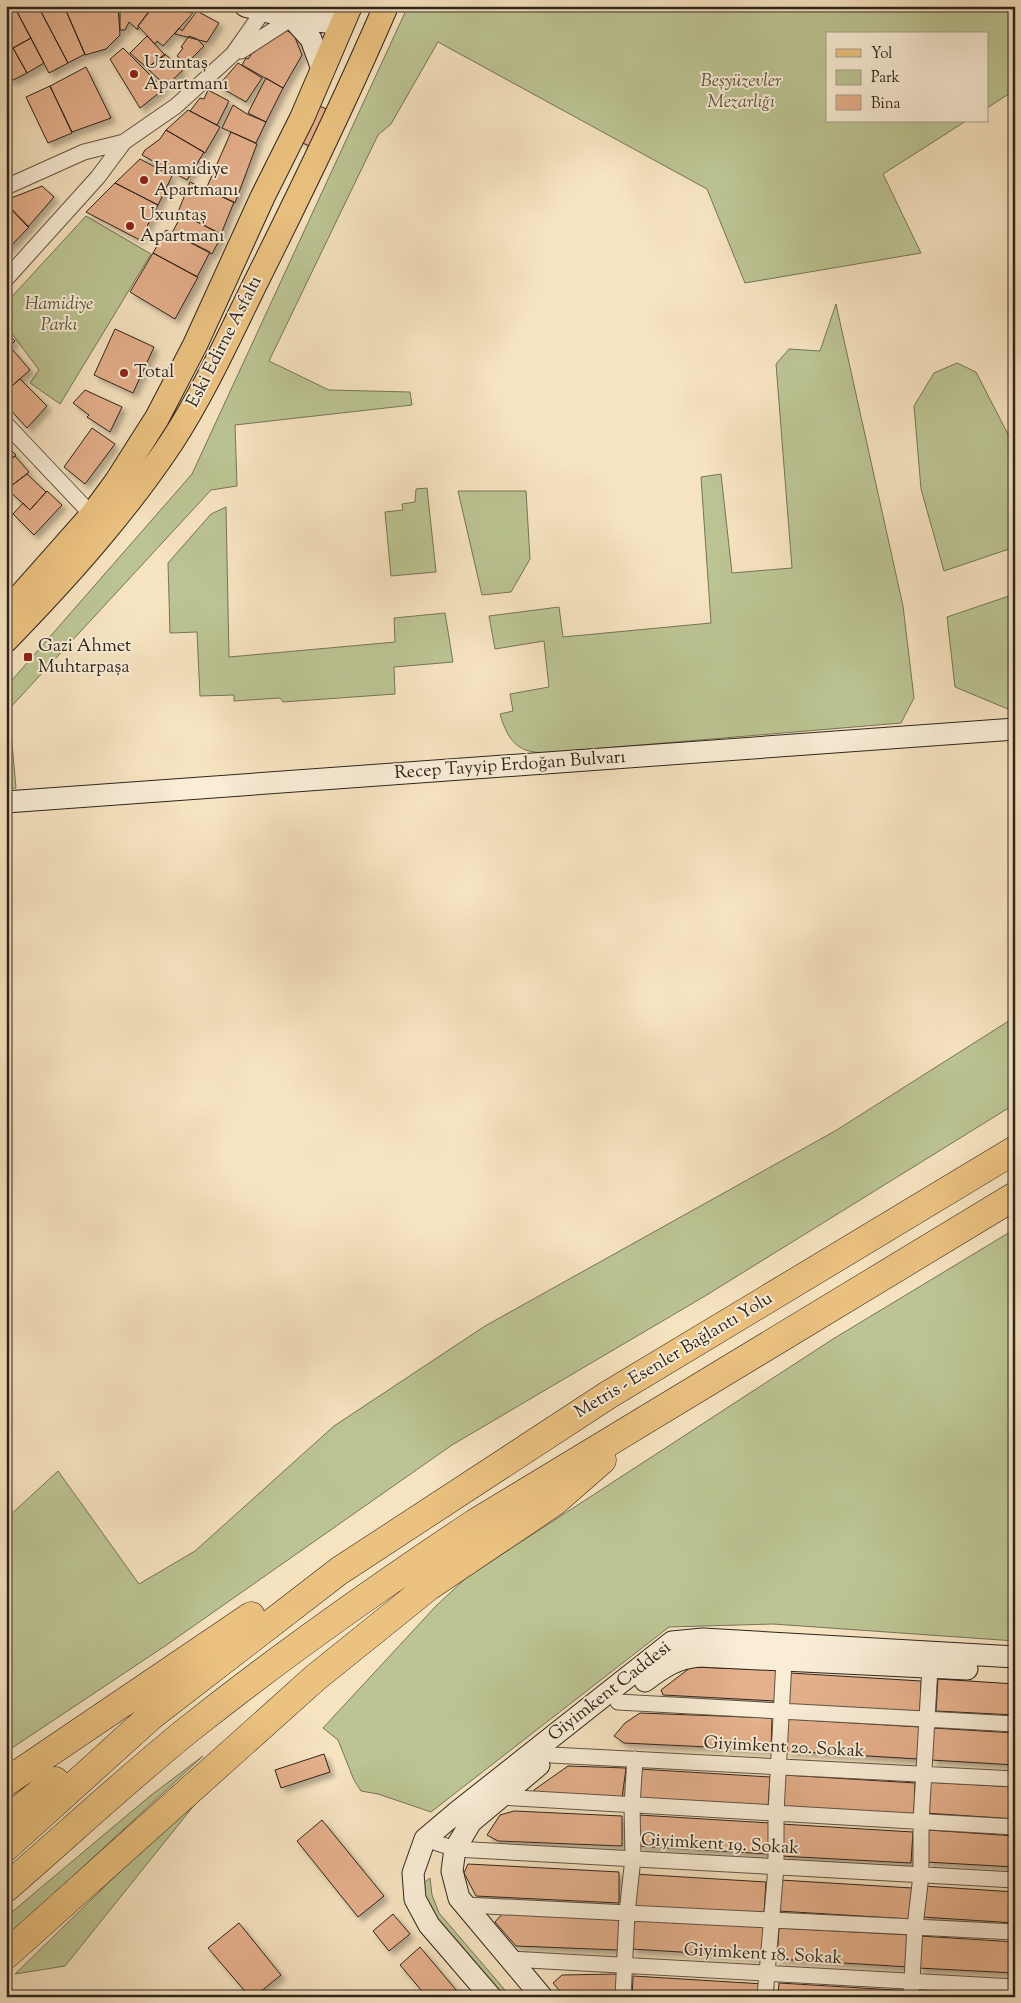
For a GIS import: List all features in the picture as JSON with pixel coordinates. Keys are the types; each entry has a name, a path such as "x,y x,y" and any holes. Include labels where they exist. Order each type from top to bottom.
{"highway":[{"name":"Metris - Esenler Bağlantı Yolu","path":"339,1570 488,1471 608,1395 1015,1150"},
{"path":"6,1888 190,1729 297,1647 475,1523 648,1419 779,1337 1015,1196"},
{"path":"6,1955 322,1672 428,1587 554,1502 586,1476 648,1419"},
{"path":"6,1848 151,1716 339,1570"},
{"path":"6,1782 252,1615 291,1593 339,1570"},
{"path":"6,1820 93,1753 151,1716"}],"main road":[{"path":"347,15 360,19 385,6"},
{"name":"Eski Edirne Asfaltı","path":"6,640 74,569 143,482 171,442 208,378 288,221 385,6"},
{"name":"Eski Edirne Asfaltı","path":"6,612 92,515 117,481 156,418 195,345 323,72 347,15"},
{"path":"244,240 252,240 261,248 258,278"}],"street":[{"path":"233,54 259,7 292,18 347,15"},
{"path":"6,279 98,177 124,142 176,106 233,54 292,18"},
{"path":"292,18 311,39 323,72"},
{"path":"6,187 84,152 124,142"},
{"path":"6,424 92,515"},
{"name":"Recep Tayyip Erdoğan Bulvarı","path":"6,802 1015,729"},
{"name":"Giyimkent Caddesi","path":"425,1839 672,1642 703,1639 1015,1657"},
{"name":"Giyimkent Caddesi","path":"542,1997 459,1898 452,1871 455,1849 471,1822 551,1755 662,1667 681,1658 699,1656 1015,1671"},
{"path":"765,1997 770,1920 776,1867 776,1813 784,1660"},
{"path":"912,1989 915,1927 921,1875 921,1822 930,1667"},
{"path":"618,1702 1015,1724"},
{"name":"Giyimkent 20. Sokak","path":"551,1755 1015,1779"},
{"path":"623,1997 632,1858 632,1805 635,1760"},
{"path":"500,1797 1015,1827"},
{"path":"425,1839 413,1874 415,1899 429,1925 491,1997"},
{"name":"Giyimkent 19. Sokak","path":"425,1839 455,1849 1015,1880"},
{"path":"464,1905 1015,1932"},
{"name":"Giyimkent 18. Sokak","path":"510,1959 767,1975 912,1989 1015,1987"}],"green space":[{"name":"Beşyüzevler Mezarlığı","path":"408,6 1015,6 1015,90 988,107 988,32 826,32 826,122 964,122 883,174 921,253 745,283 707,189 438,42 391,124 378,135 269,361 329,390 410,392 412,405 235,425 237,486 211,490 9,709 16,788 6,789 6,687 192,474"},
{"name":"Hamidiye Parkı","path":"86,216 151,254 60,404 30,383 39,370 6,326 6,303"},
{"path":"836,304 903,606 914,698 901,723 552,752 530,751 520,747 513,741 506,730 500,714 513,711 510,694 549,687 544,641 495,649 489,616 559,607 563,637 711,623 701,477 721,474 732,573 792,568 776,364 789,349 820,351"},
{"path":"957,363 976,372 1015,448 1015,547 944,571 921,489 914,406 934,373"},
{"path":"427,488 436,572 391,576 385,512 403,510 402,504 415,502 416,489"},
{"path":"458,491 526,491 530,559 511,592 482,595"},
{"path":"226,507 229,657 395,642 394,618 445,613 453,662 394,667 395,694 283,702 280,698 234,701 234,695 200,696 197,632 170,633 168,563 211,514"},
{"path":"1015,594 1015,712 955,687 947,617"},
{"path":"1015,1017 1015,1104 705,1296 452,1445 165,1646 6,1752 6,1519 58,1471 139,1584 195,1551 334,1426 485,1326 835,1131"},
{"path":"1015,1229 1015,1641 773,1624 669,1627 431,1812 378,1794 361,1791 354,1780 338,1740 323,1728 436,1606 467,1577 833,1339"},
{"path":"203,1756 6,1938 6,1917 150,1796"},
{"path":"216,1778 65,1966 15,1974"},
{"path":"430,1878 432,1895 439,1913 511,1997 500,1997 431,1916 420,1886"}],"building":[{"path":"19,6 38,6 68,63 49,73 15,8"},
{"path":"38,6 64,6 85,54 68,63"},
{"path":"64,6 118,6 120,35 106,49 85,55"},
{"path":"120,6 152,7 138,26 138,30 129,22 125,30 120,30"},
{"path":"153,7 193,13 163,46 157,41 155,44 138,26"},
{"path":"16,10 31,38 6,52 6,14"},
{"path":"197,11 219,23 207,42 175,34 179,28 182,31"},
{"path":"286,30 294,35 302,55 283,88 242,65 258,46"},
{"path":"147,36 165,55 147,68 130,53"},
{"path":"189,36 197,39 204,46 186,64 177,56"},
{"path":"31,38 44,63 27,73 13,48"},
{"path":"13,48 27,73 11,81 6,74 6,52"},
{"name":"Uzuntaş Apartmanı","path":"123,48 164,89 140,108 110,59"},
{"path":"165,54 183,70 166,86 147,68"},
{"path":"238,63 262,78 246,102 218,86"},
{"path":"86,67 111,118 72,132 50,86"},
{"path":"266,78 283,88 266,122 248,113"},
{"path":"50,86 72,133 48,143 26,97"},
{"path":"208,90 229,101 217,125 190,111 200,98 204,99"},
{"path":"233,105 247,114 266,122 256,143 222,128"},
{"path":"317,105 329,110 312,147 300,142"},
{"path":"188,110 220,127 205,153 166,130"},
{"path":"166,130 204,152 187,180 142,155 145,150 160,139"},
{"path":"231,132 257,144 235,203 206,189"},
{"name":"Hamidiye Apartmanı","path":"140,159 172,176 158,205 115,183"},
{"path":"190,182 234,202 221,234 178,212"},
{"name":"Uxuntaş Apartmanı","path":"115,183 158,205 140,240 86,212"},
{"path":"42,186 54,197 28,227 6,204 6,200"},
{"path":"6,203 29,227 6,251"},
{"path":"182,214 222,235 212,254 172,233"},
{"path":"166,230 210,252 197,277 153,253"},
{"path":"153,253 198,277 175,319 130,292"},
{"path":"115,329 154,347 133,393 94,375"},
{"path":"6,332 15,341 6,350"},
{"path":"12,349 30,370 6,391 6,354"},
{"path":"20,379 47,406 27,428 6,405 6,391"},
{"path":"85,390 122,407 110,432 87,417 89,415 73,403"},
{"path":"92,428 115,444 85,484 64,467"},
{"path":"6,445 16,455 6,463"},
{"path":"15,456 29,472 6,490 6,463"},
{"path":"27,474 46,492 30,510 7,489"},
{"path":"47,491 62,505 34,535 13,514 23,503 30,510"},
{"path":"691,1667 776,1670 775,1701 663,1695 661,1690"},
{"path":"790,1673 921,1681 920,1712 788,1705"},
{"path":"938,1679 1015,1684 1015,1715 936,1711"},
{"path":"640,1713 772,1718 771,1750 624,1743 614,1736 625,1723"},
{"path":"788,1719 920,1727 918,1759 786,1751"},
{"path":"933,1728 1015,1733 1015,1765 931,1760"},
{"path":"324,1754 330,1772 281,1788 275,1770"},
{"path":"568,1766 626,1768 622,1798 534,1796 534,1790"},
{"path":"639,1769 770,1777 768,1808 637,1800"},
{"path":"784,1775 915,1783 914,1814 782,1807"},
{"path":"927,1782 1015,1787 1015,1819 925,1813"},
{"path":"514,1811 622,1816 622,1846 498,1841 487,1835 500,1815"},
{"path":"639,1815 770,1823 768,1854 637,1846"},
{"path":"322,1820 384,1896 358,1917 297,1841"},
{"path":"781,1824 913,1832 911,1863 780,1856"},
{"path":"928,1830 1015,1836 1015,1867 926,1862"},
{"path":"468,1864 619,1872 619,1903 476,1896 464,1873"},
{"path":"634,1874 766,1882 764,1913 632,1906"},
{"path":"780,1880 912,1888 910,1919 778,1911"},
{"path":"923,1886 1015,1892 1015,1923 922,1917"},
{"path":"503,1913 619,1919 618,1950 516,1946 495,1922"},
{"path":"393,1914 410,1934 389,1951 373,1931"},
{"path":"633,1917 765,1925 763,1957 631,1949"},
{"path":"239,1923 281,1975 254,1997 250,1997 208,1948"},
{"path":"779,1928 911,1935 909,1967 777,1959"},
{"path":"920,1936 1015,1942 1015,1973 918,1968"},
{"path":"420,1947 462,1997 427,1997 400,1965"},
{"path":"618,1974 617,1997 565,1997 553,1983 562,1975"},
{"path":"633,1976 764,1984 764,1997 632,1997"},
{"path":"779,1983 911,1991 910,1997 778,1997"},
{"path":"922,1991 1015,1996 1015,1997 922,1997"}],"place":[{"name":"Uzuntaş Apartmanı","path":"134,74"},
{"name":"Hamidiye Apartmanı","path":"144,180"},
{"name":"Uxuntaş Apartmanı","path":"130,226"},
{"name":"Total","path":"124,373"},
{"name":"Gazi Ahmet Muhtarpaşa","path":"28,657"}]}
